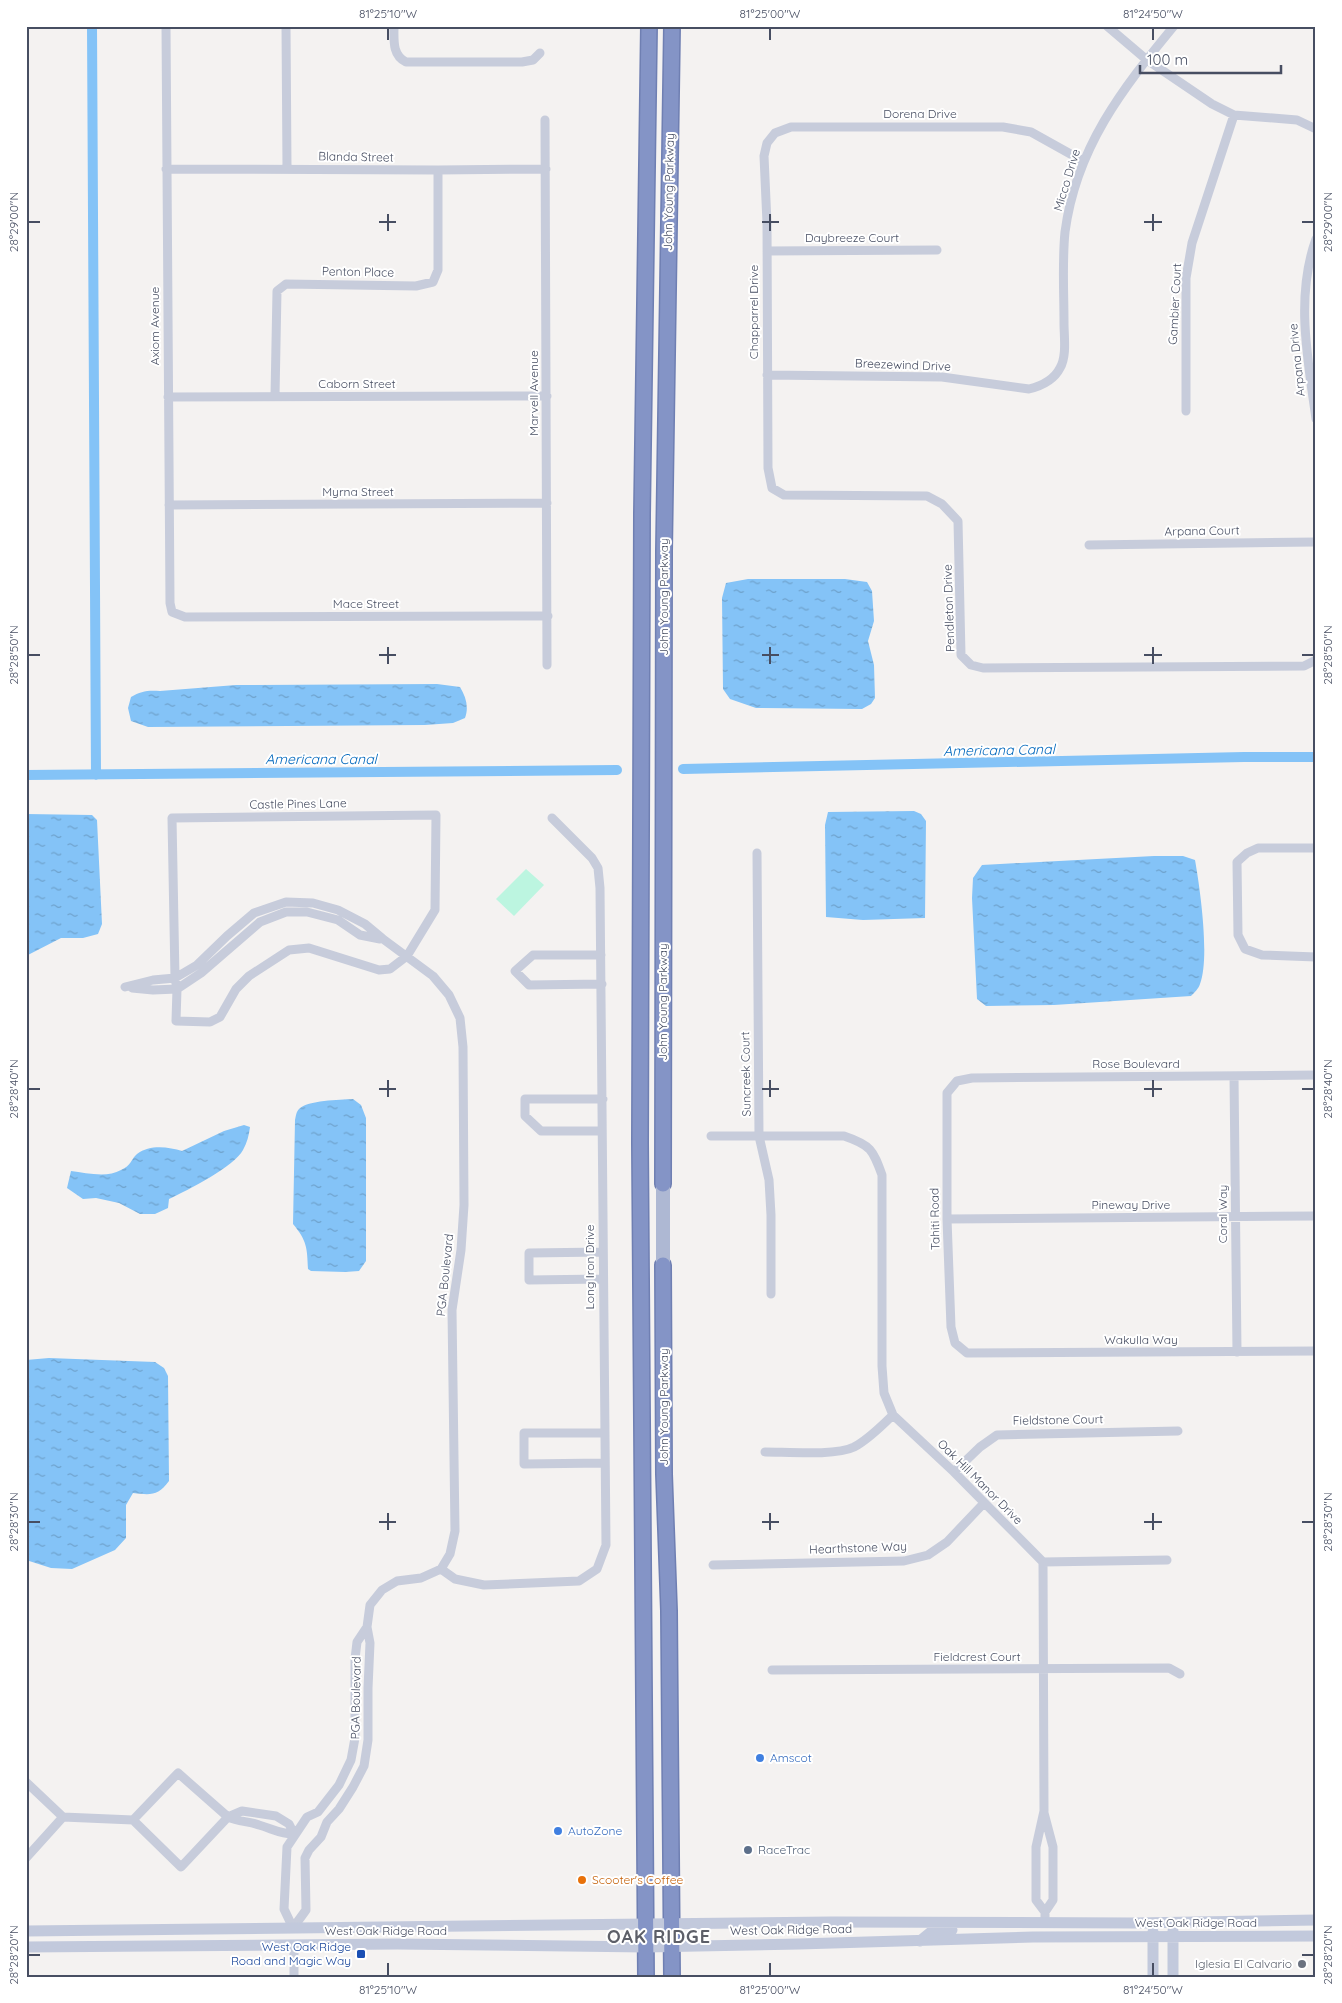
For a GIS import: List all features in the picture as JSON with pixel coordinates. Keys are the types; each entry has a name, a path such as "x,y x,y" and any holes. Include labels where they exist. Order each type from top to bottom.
{"highway":[{"name":"John Young Parkway","path":"646,1977 640,1143 642,514 649,26"},
{"name":"John Young Parkway","path":"663,1184 664,551 672,26"},
{"path":"642,514 652,540 664,551"},
{"path":"640,1143 653,1158 663,1184"},
{"name":"John Young Parkway","path":"663,1265 664,1464 669,1611 672,1977"}],"main road":[{"name":"John Young Parkway","path":"663,1184 663,1265"}],"street":[{"name":"Axiom Avenue","path":"166,26 170,604 172,612 185,618"},
{"path":"286,26 287,168"},
{"path":"394,26 395,51 398,57 406,62 522,62 533,60 540,53"},
{"path":"1106,26 1146,60 1189,90 1234,115 1297,120 1316,129"},
{"name":"Micco Drive","path":"1060,368 1064,350 1066,231 1083,161 1110,109 1174,26"},
{"name":"Gambier Court","path":"1186,411 1185,320 1188,269 1192,244 1234,115"},
{"name":"Marvell Avenue","path":"545,120 547,666"},
{"name":"Dorena Drive","path":"764,156 767,143 775,133 791,127 1003,127 1031,132 1083,161"},
{"name":"Chapparrel Drive","path":"764,156 767,251 768,468"},
{"name":"Blanda Street","path":"166,169 546,169"},
{"name":"Penton Place","path":"275,396 277,291 286,284 416,286 434,282 438,270 438,170"},
{"name":"Arpana Drive","path":"1316,239 1306,276 1304,331 1316,419"},
{"name":"Daybreeze Court","path":"767,251 937,250"},
{"name":"Breezewind Drive","path":"767,375 942,377 1029,389 1046,382 1060,368"},
{"name":"Caborn Street","path":"168,396 547,396"},
{"name":"Pendleton Drive","path":"768,468 772,488 784,495 927,496 942,504 958,521 961,655 971,665 983,668 1304,666 1316,660"},
{"name":"Myrna Street","path":"169,505 547,503"},
{"name":"Arpana Court","path":"1089,545 1316,542"},
{"name":"Mace Street","path":"185,618 548,616"},
{"name":"Castle Pines Lane","path":"175,978 172,818 436,815 435,910 407,956"},
{"name":"Long Iron Drive","path":"441,1569 455,1579 484,1585 579,1582 597,1569 606,1545 602,984 598,868 592,858 552,818"},
{"path":"1316,848 1258,848 1247,853 1237,862 1238,935 1245,949 1262,955 1316,957"},
{"name":"Suncreek Court","path":"757,853 759,1136 768,1180 771,1215 771,1294"},
{"name":"PGA Boulevard","path":"367,1628 357,1642 356,1738 351,1760 339,1785 318,1812 307,1817 287,1846 284,1909 293,1928 306,1910 305,1858 308,1850 321,1837 327,1822 344,1802 364,1766 368,1740 370,1643 367,1628 370,1605 382,1590 397,1582 420,1578 441,1569 450,1554 455,1531 452,1310 461,1250 464,1205 463,1048 460,1018 449,995 434,976 365,924 338,910 313,903 286,902 254,913 226,936 197,965 175,978 153,980 125,988 177,989 200,973 260,922 286,912 307,912 338,920 360,935 383,939"},
{"path":"175,978 177,989 176,1020 210,1022 220,1017 236,989 249,976 289,950 309,948 379,970 390,969 407,956"},
{"path":"601,954 533,954 515,971 528,985 602,984"},
{"name":"Rose Boulevard","path":"956,1081 972,1078 1316,1075"},
{"name":"Coral Way","path":"1234,1076 1237,1352"},
{"name":"Tahiti Road","path":"956,1081 947,1093 947,1219 951,1327 955,1343 967,1353"},
{"path":"602,1099 524,1099 524,1116 541,1131 602,1131"},
{"path":"711,1136 759,1136"},
{"name":"Oak Hill Manor Drive","path":"759,1136 844,1136 863,1142 875,1155 882,1175 882,1366 884,1393 894,1415 954,1472 1043,1562"},
{"name":"Pineway Drive","path":"947,1219 1316,1216"},
{"path":"603,1252 529,1253 530,1280 603,1279"},
{"name":"Wakulla Way","path":"967,1353 1316,1351"},
{"path":"765,1452 830,1452 852,1448 868,1439 894,1415"},
{"name":"Fieldstone Court","path":"954,1472 980,1447 997,1435 1178,1430"},
{"path":"604,1433 524,1433 524,1464 604,1463"},
{"name":"Hearthstone Way","path":"713,1565 904,1561 928,1555 947,1542 984,1503"},
{"path":"1045,1918 1036,1900 1036,1847 1044,1811 1043,1562 1167,1560"},
{"name":"Fieldcrest Court","path":"772,1670 1169,1668 1180,1674"},
{"path":"26,1782 64,1817 133,1820 180,1867 228,1817 242,1810 276,1816 289,1824 294,1834 282,1834 257,1824 238,1822 228,1817 178,1773 133,1820"},
{"path":"920,1941 931,1932 941,1930 1017,1930 1033,1928 1045,1918 1053,1900 1053,1847 1044,1811"},
{"path":"26,1858 64,1817"},
{"name":"West Oak Ridge Road","path":"26,1931 672,1925 1045,1918 1152,1923 1316,1920"},
{"path":"1173,1922 1174,1977"},
{"path":"1152,1923 1153,1977"},
{"path":"293,1928 294,1977"},
{"path":"26,1940 88,1940 120,1930"},
{"name":"West Oak Ridge Road","path":"26,1947 294,1945 646,1947 1033,1937 1316,1936"}],"green space":[{"path":"526,869 544,885 514,916 496,899"}],"water":[{"path":"748,579 845,579 867,582 872,591 874,621 868,641 874,665 875,698 871,704 862,709 756,708 730,699 723,689 722,598 726,583"},
{"path":"437,684 460,687 466,702 465,718 453,723 425,725 148,727 131,721 128,708 131,697 148,691 236,685"},
{"path":"914,811 921,814 926,821 925,918 863,920 826,917 825,825 828,812"},
{"path":"26,814 92,815 97,820 102,924 98,934 83,938 61,938 26,956"},
{"path":"1183,856 1195,860 1203,923 1204,958 1200,984 1191,996 1054,1005 986,1006 977,999 972,898 973,878 982,865"},
{"path":"353,1099 361,1105 366,1118 366,1261 359,1271 311,1271 308,1269 307,1250 304,1240 293,1224 296,1114 299,1109 309,1104"},
{"path":"244,1125 250,1127 249,1133 247,1142 238,1157 210,1178 169,1199 168,1208 155,1214 140,1214 119,1203 96,1198 83,1199 67,1188 71,1171 110,1174 127,1167 137,1154 142,1151 154,1148 171,1148 182,1151 224,1131"},
{"path":"49,1358 155,1362 164,1368 168,1376 169,1481 158,1492 133,1493 126,1505 126,1538 115,1550 72,1569 51,1568 26,1560 26,1360"}],"waterway":[{"path":"92,26 96,775"},
{"name":"Americana Canal","path":"683,769 1316,757"},
{"name":"Americana Canal","path":"26,775 617,770"}],"place":[{"name":"Amscot","path":"760,1758"},
{"name":"AutoZone","path":"558,1831"},
{"name":"RaceTrac","path":"748,1850"},
{"name":"Scooter's Coffee","path":"582,1880"},
{"name":"West Oak Ridge Road and Magic Way","path":"361,1954"},
{"name":"Iglesia El Calvario","path":"1302,1964"}],"district":[{"name":"OAK RIDGE","path":"659,1937"}]}
